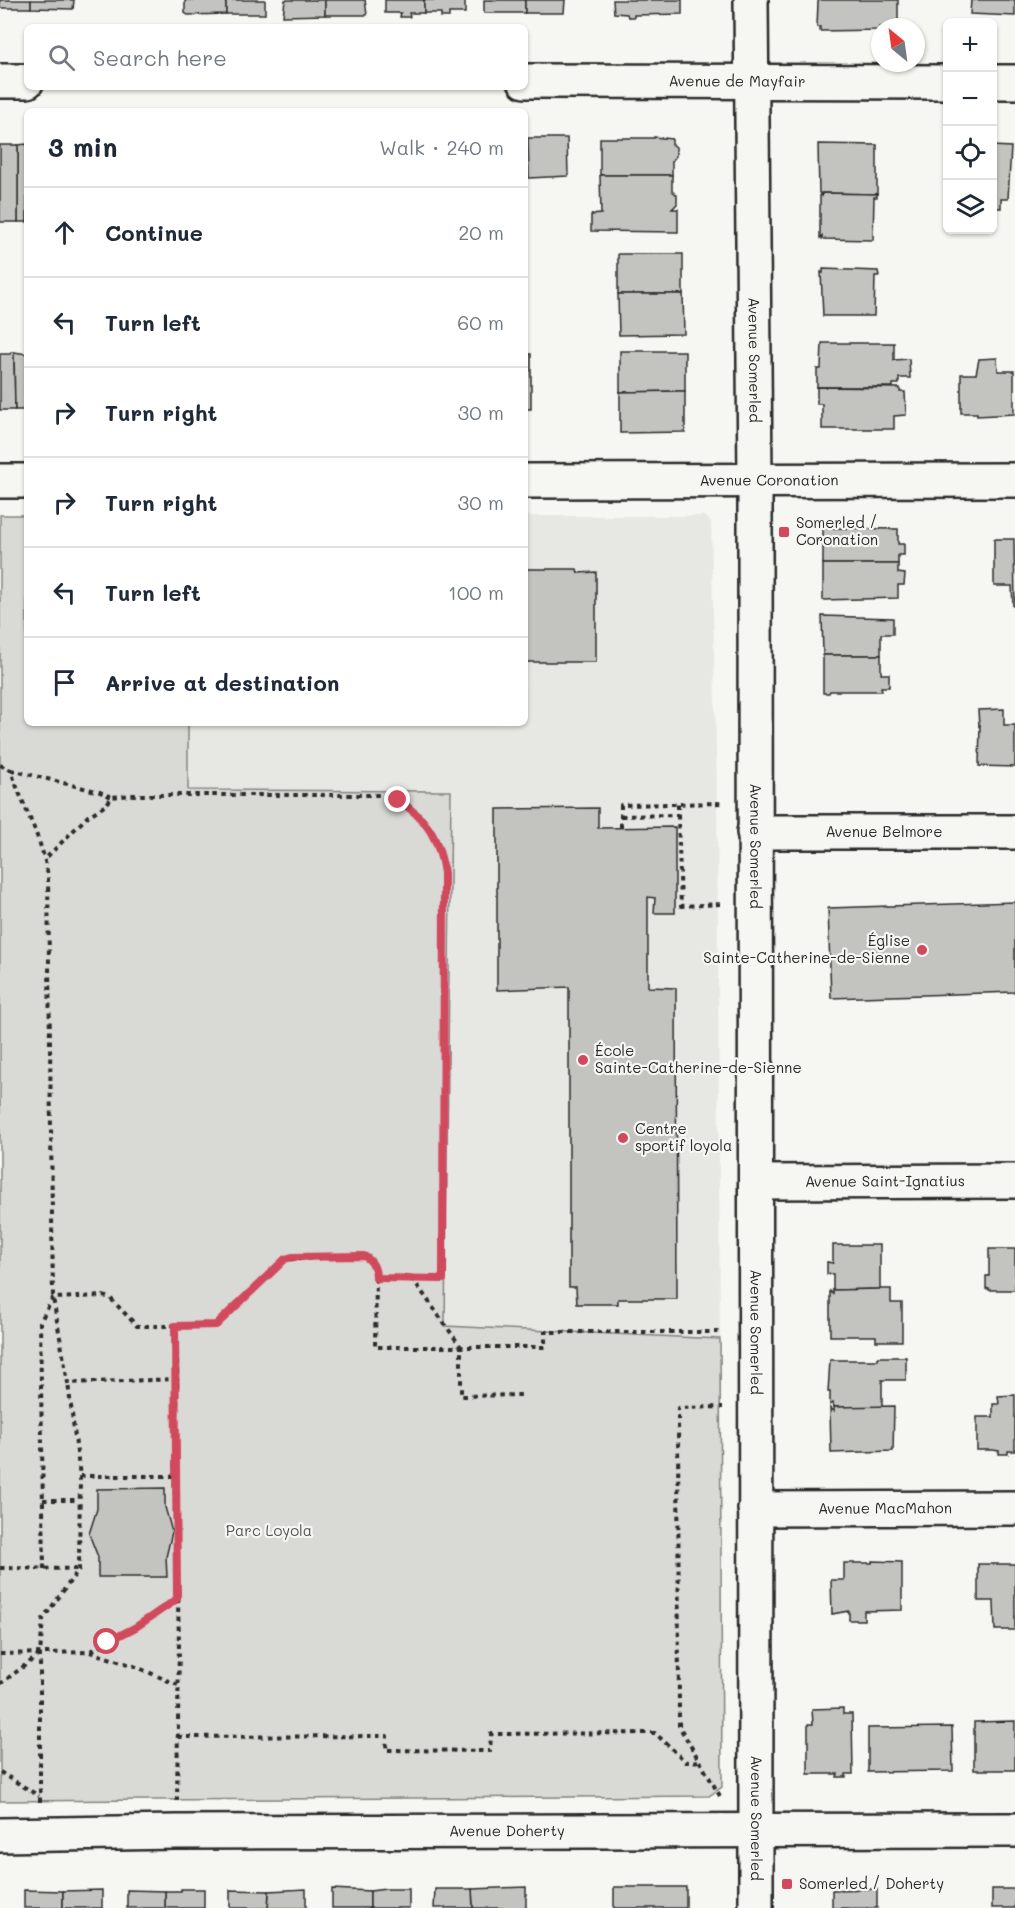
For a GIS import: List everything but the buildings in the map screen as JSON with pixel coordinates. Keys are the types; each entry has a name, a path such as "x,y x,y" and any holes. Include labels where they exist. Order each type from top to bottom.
{"street":[{"name":"Avenue Somerled","path":"751,0 755,481 756,1908"},
{"path":"0,81 24,81"},
{"name":"Avenue de Mayfair","path":"528,81 943,82"},
{"path":"997,82 1015,82"},
{"name":"Avenue Coronation","path":"528,481 1015,480"},
{"path":"0,481 24,481"},
{"name":"Avenue Belmore","path":"754,832 1015,832"},
{"name":"Avenue Saint-Ignatius","path":"756,1182 1015,1181"},
{"name":"Avenue MacMahon","path":"755,1509 1015,1508"},
{"name":"Avenue Doherty","path":"0,1835 176,1832 1015,1830"}],"path":[{"path":"0,765 112,797 131,795 384,795 398,800 425,822 435,837 444,873 443,1279 376,1278"},
{"path":"11,770 46,858 48,878 53,1298 68,1383 80,1476 79,1569 43,1619 40,1654 40,1804"},
{"path":"46,858 88,816 106,805 112,797"},
{"path":"621,827 621,805 726,803"},
{"path":"678,804 681,906 724,904"},
{"path":"621,816 678,815"},
{"path":"53,1298 103,1296 110,1298 137,1326 216,1325 285,1259 364,1256 376,1269 375,1347 545,1347 545,1332 725,1332"},
{"path":"412,1277 461,1347 461,1396 524,1395"},
{"path":"44,1569 40,1322 53,1298"},
{"path":"175,1326 177,1804"},
{"path":"68,1383 177,1379"},
{"path":"720,1796 679,1725 678,1408 725,1407"},
{"path":"80,1476 175,1476"},
{"path":"43,1500 79,1500"},
{"path":"0,1568 79,1569"},
{"path":"90,1652 136,1627 177,1599"},
{"path":"0,1654 90,1652 134,1666 178,1685"},
{"path":"0,1684 40,1654"},
{"path":"177,1737 387,1736 386,1750 490,1751 490,1734 655,1733 686,1762 700,1761"},
{"path":"0,1772 39,1796"}],"shaded area":[{"name":"École Sainte-Catherine-de-Sienne","path":"528,516 705,516 711,522 717,788 720,1339 445,1328 451,791 188,790 188,726 528,726"}],"green space":[{"name":"Parc Loyola","path":"0,515 24,515 24,726 188,726 188,790 451,791 445,1326 720,1339 722,1787 709,1796 0,1801"}],"place":[{"name":"Somerled / Coronation","path":"784,532"},
{"name":"Église Sainte-Catherine-de-Sienne","path":"922,950"},
{"name":"École Sainte-Catherine-de-Sienne","path":"583,1060"},
{"name":"Centre sportif loyola","path":"623,1138"},
{"name":"Somerled / Doherty","path":"787,1884"}],"route":[{"path":"107,1642 136,1627 177,1599 175,1326 216,1325 285,1259 292,1257 364,1256 376,1269 376,1278 443,1279 444,873 435,837 425,822 398,800"}]}
